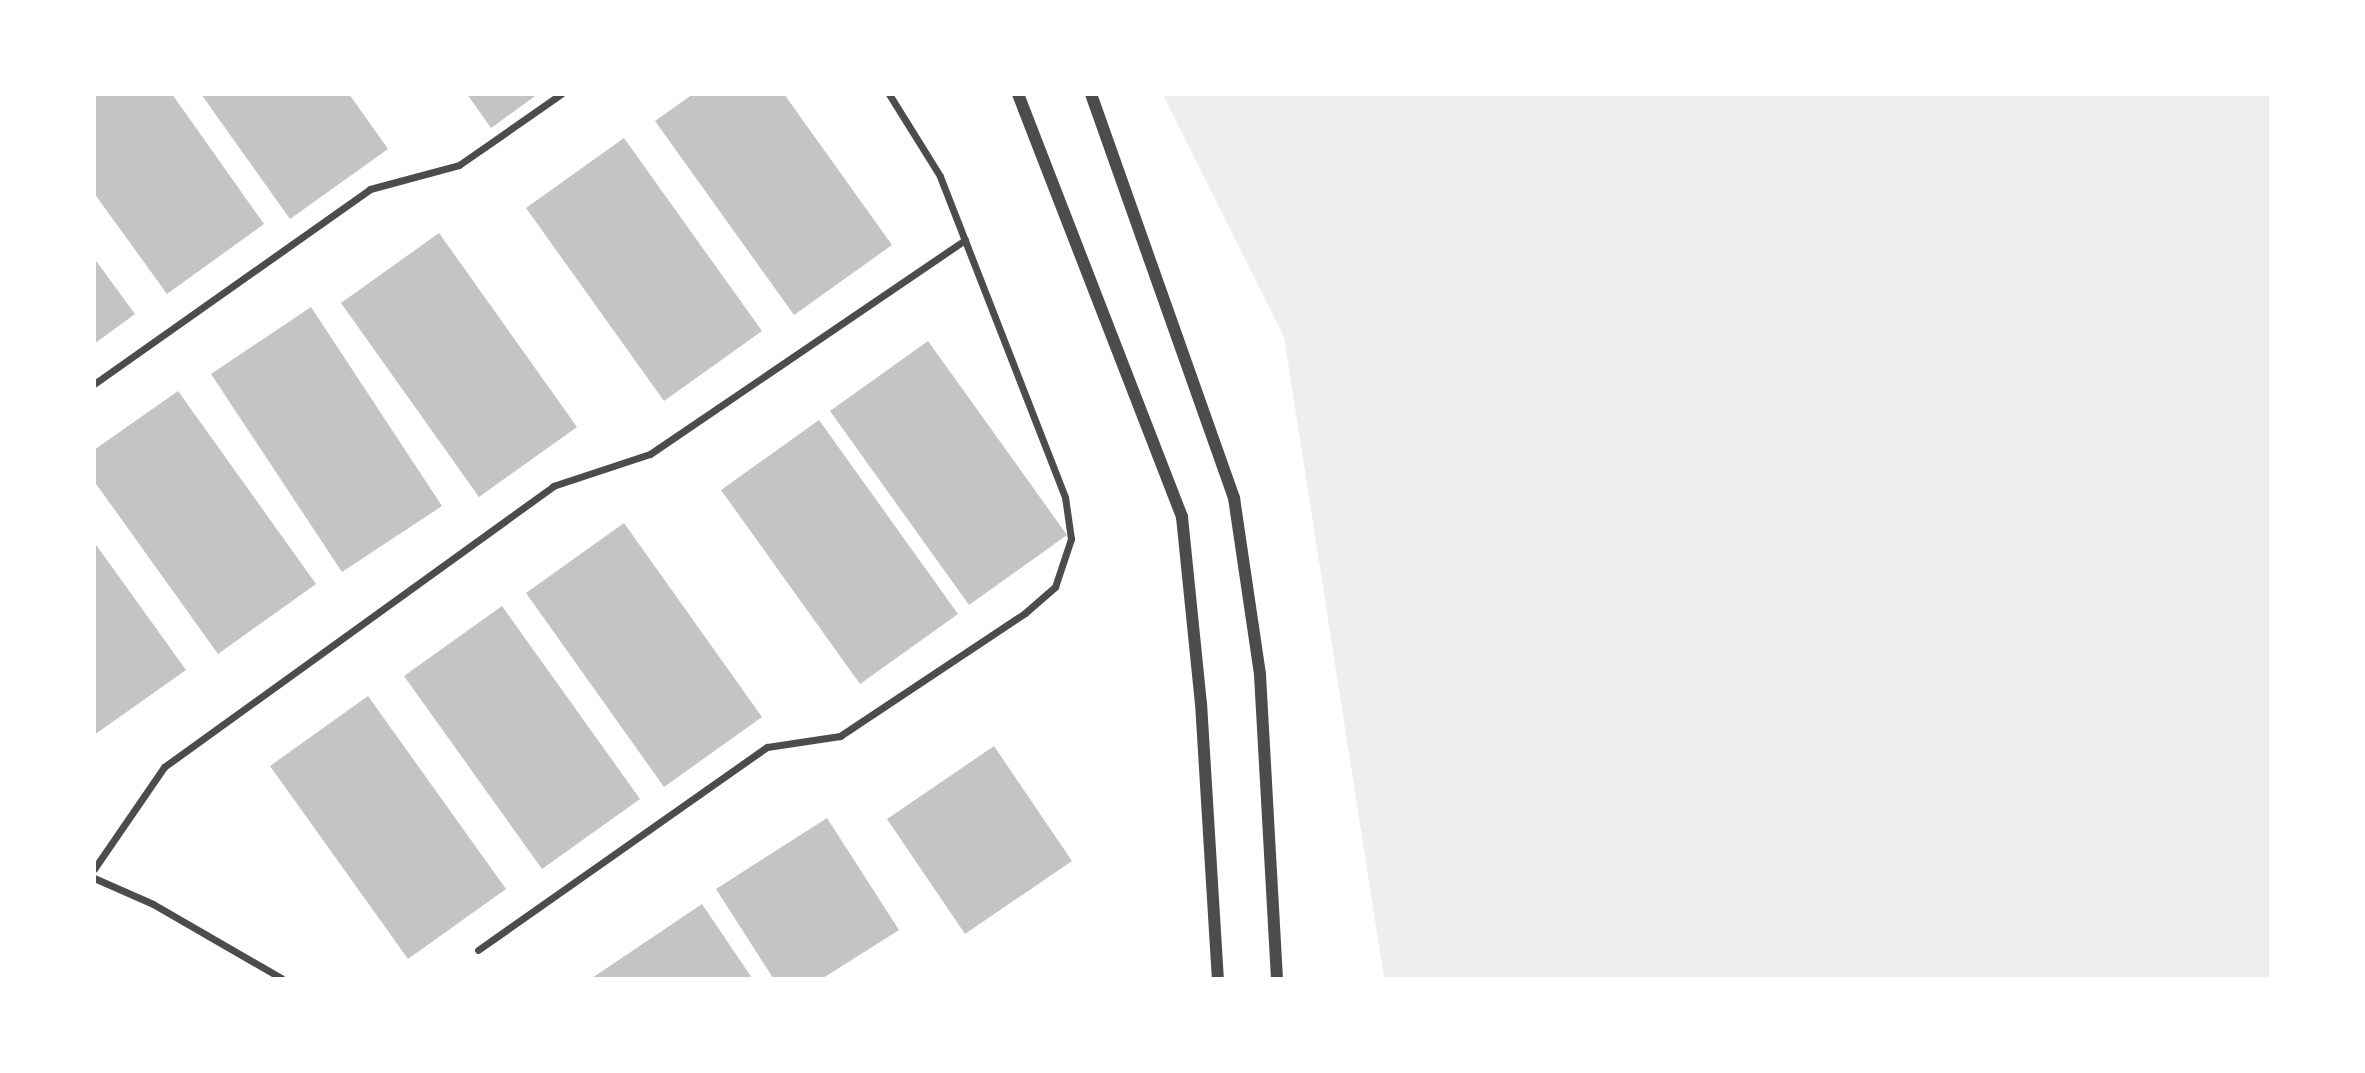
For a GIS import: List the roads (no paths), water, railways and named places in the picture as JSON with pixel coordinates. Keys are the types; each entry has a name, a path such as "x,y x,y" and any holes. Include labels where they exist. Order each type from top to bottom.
{"street":[{"path":"94,384 370,189 459,165 561,94"},
{"path":"478,950 767,747 840,736 1025,613 1055,587 1072,539 1065,498 940,176 889,94"},
{"path":"1018,94 1182,517 1201,703 1218,978"},
{"path":"1091,94 1234,498 1259,676 1276,978"},
{"path":"94,869 164,767 320,654 553,486 650,454 965,240"},
{"path":"94,878 153,904 281,978"}]}
